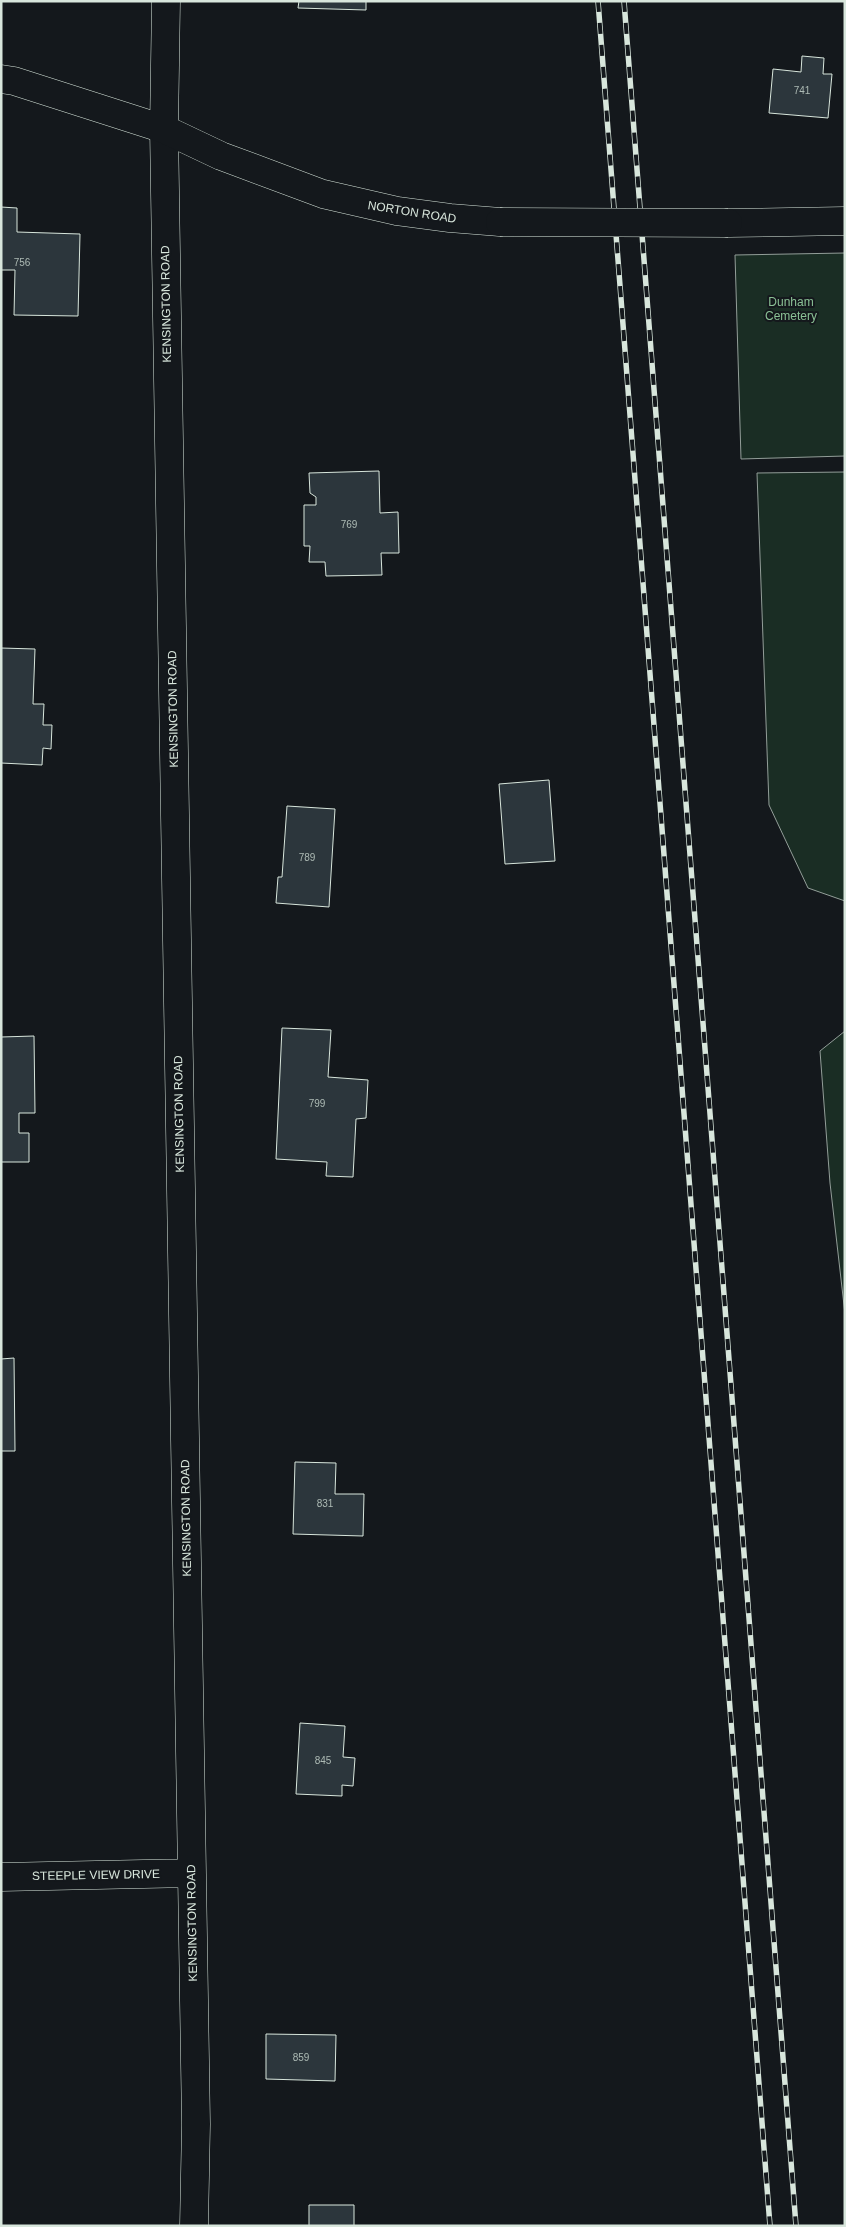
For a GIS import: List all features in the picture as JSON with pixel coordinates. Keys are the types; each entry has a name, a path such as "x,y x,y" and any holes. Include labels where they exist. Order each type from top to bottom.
{"street":[{"name":"KENSINGTON ROAD","path":"166,1 164,130 196,2124 194,2226"},
{"name":"NORTON ROAD","path":"1,79 14,81 92,105 164,130 221,156 294,184 351,202 397,211 500,222 728,223 845,221"},
{"name":"STEEPLE VIEW DRIVE","path":"1,1877 191,1873"}],"green space":[{"name":"Dunham Cemetery","path":"845,253 845,456 741,459 735,255"},
{"path":"845,472 845,901 808,888 769,805 757,473"},
{"path":"845,1031 845,1314 830,1183 820,1051"}],"building":[{"path":"299,1 366,1 366,10 298,8"},
{"path":"802,56 824,58 823,74 832,74 828,118 769,113 773,69 801,72"},
{"path":"1,207 17,208 17,232 80,234 78,316 14,315 15,270 1,270"},
{"path":"379,471 380,513 398,512 399,553 381,553 382,575 326,576 325,562 309,562 310,546 304,546 304,505 316,505 316,497 310,493 309,473"},
{"path":"1,648 35,649 33,704 44,704 43,725 52,725 51,749 43,748 42,765 1,763"},
{"path":"549,780 555,861 505,864 499,784"},
{"path":"287,806 335,809 329,907 276,903 278,877 282,877"},
{"path":"282,1028 331,1030 328,1077 368,1080 366,1118 356,1119 353,1177 326,1176 327,1162 276,1159"},
{"path":"34,1036 35,1113 19,1113 19,1133 29,1133 29,1162 1,1162 1,1037"},
{"path":"14,1358 15,1451 1,1451 1,1359"},
{"path":"295,1462 336,1463 335,1494 364,1494 363,1536 293,1534"},
{"path":"300,1723 345,1726 343,1757 355,1758 353,1786 342,1785 342,1796 296,1794"},
{"path":"266,2034 336,2035 335,2081 266,2079"},
{"path":"309,2205 354,2205 354,2226 309,2226"}],"railway":[{"path":"598,1 770,2226"},
{"path":"624,1 796,2226"}]}
